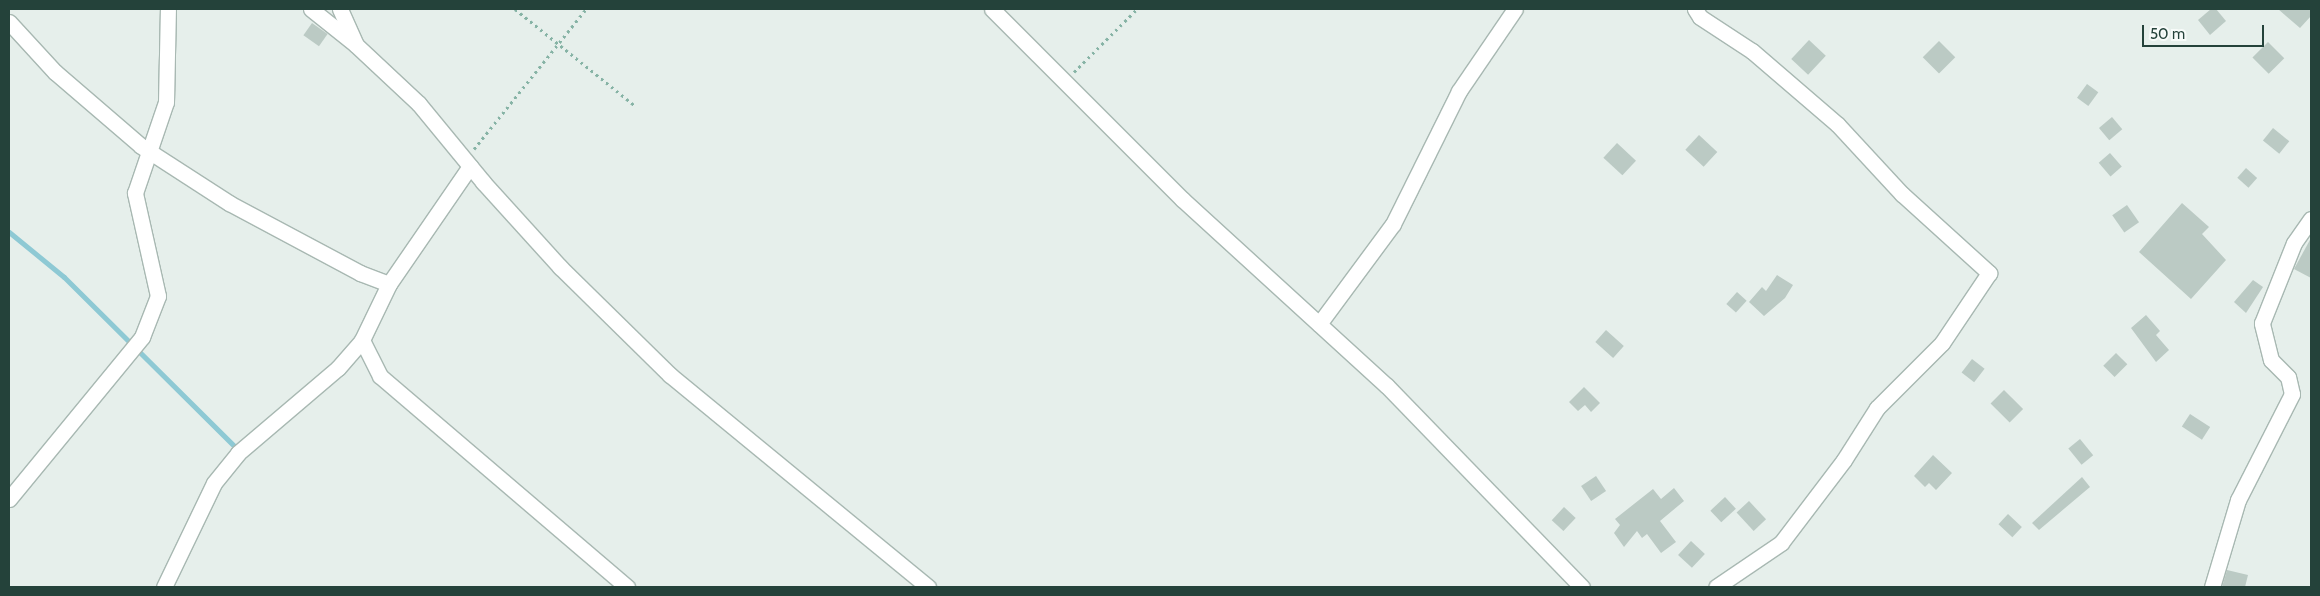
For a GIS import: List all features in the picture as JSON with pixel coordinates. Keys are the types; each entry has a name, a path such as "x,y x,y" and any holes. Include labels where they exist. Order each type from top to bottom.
{"street":[{"path":"9,499 142,337 158,296 134,193 151,152 166,102 168,9"},
{"path":"311,9 356,45 419,104 468,163 560,267 670,375 928,587"},
{"path":"340,9 356,45"},
{"path":"992,9 1182,199 1387,386 1582,587"},
{"path":"1319,324 1393,224 1459,91 1515,9"},
{"path":"1694,9 1700,16 1752,51 1838,125 1902,194 1989,273 1942,342 1877,408 1844,460 1781,543 1716,587"},
{"path":"9,22 55,72 151,152 229,203 360,274 389,284"},
{"path":"164,587 214,483 238,453 338,368 362,340 389,284 468,163"},
{"path":"2212,587 2238,500 2292,394 2288,377 2271,360 2262,323 2294,243 2311,219"},
{"path":"362,340 380,376 627,587"}],"path":[{"path":"515,9 561,44 635,106"},
{"path":"468,163 586,9"},
{"path":"1064,81 1137,9"}],"building":[{"path":"2211,9 2216,9 2226,21 2210,35 2198,20"},
{"path":"2278,9 2311,9 2311,16 2300,28"},
{"path":"312,23 328,34 319,46 303,35"},
{"path":"1809,40 1826,56 1808,75 1791,59"},
{"path":"1939,41 1955,57 1939,74 1923,57"},
{"path":"2268,42 2284,58 2269,74 2252,58"},
{"path":"2087,84 2098,92 2088,106 2077,98"},
{"path":"2112,117 2122,129 2109,140 2099,128"},
{"path":"2273,128 2289,141 2279,154 2263,140"},
{"path":"1699,135 1717,152 1704,167 1685,150"},
{"path":"1617,143 1636,161 1622,175 1603,158"},
{"path":"2110,153 2122,167 2110,176 2099,163"},
{"path":"2246,168 2257,178 2248,188 2237,178"},
{"path":"2182,203 2209,227 2202,234 2226,260 2191,299 2139,252"},
{"path":"2127,205 2139,222 2124,233 2112,215"},
{"path":"2311,238 2311,278 2294,269"},
{"path":"1777,275 1793,285 1785,298 1764,316 1749,302 1762,287 1766,291"},
{"path":"2253,280 2263,287 2246,313 2234,302"},
{"path":"1737,292 1747,301 1736,313 1726,304"},
{"path":"2146,315 2160,331 2156,335 2169,350 2156,362 2131,328"},
{"path":"1606,330 1624,346 1613,358 1595,342"},
{"path":"2116,353 2127,364 2115,377 2103,366"},
{"path":"1972,359 1985,369 1974,382 1962,372"},
{"path":"1584,387 1600,403 1591,412 1585,405 1578,411 1569,402"},
{"path":"2004,390 2023,409 2010,423 1991,403"},
{"path":"2190,414 2210,427 2202,440 2182,427"},
{"path":"2080,439 2093,455 2082,465 2068,448"},
{"path":"1933,455 1952,473 1936,490 1929,483 1925,487 1914,476"},
{"path":"1596,476 1606,491 1591,501 1581,486"},
{"path":"2082,477 2090,487 2039,530 2032,523"},
{"path":"1674,488 1684,501 1660,521 1676,542 1661,553 1647,534 1642,538 1637,531 1624,547 1614,533 1620,525 1615,519 1653,489 1661,499"},
{"path":"1725,497 1736,509 1721,522 1710,511"},
{"path":"1749,501 1766,519 1754,531 1737,513"},
{"path":"1564,507 1576,518 1563,531 1552,520"},
{"path":"2008,514 2022,527 2012,537 1998,524"},
{"path":"1691,541 1705,554 1692,568 1678,555"},
{"path":"2227,570 2248,575 2245,587 2222,587"}],"waterway":[{"path":"9,232 64,277 234,446"}]}
